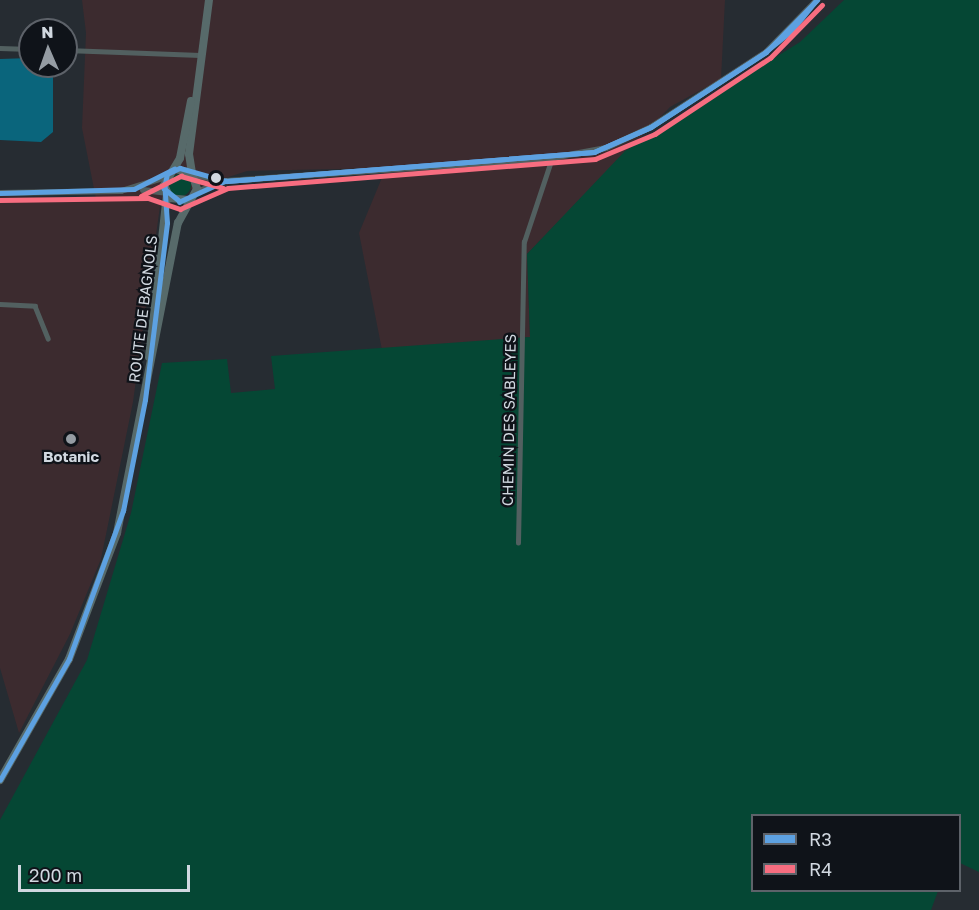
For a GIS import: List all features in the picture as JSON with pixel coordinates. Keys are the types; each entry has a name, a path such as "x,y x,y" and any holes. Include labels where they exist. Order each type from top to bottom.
{"main road":[{"path":"196,192 193,174 199,65 209,0"},
{"path":"166,177 174,169 199,65"},
{"path":"174,169 193,174"},
{"name":"ROUTE DE BAGNOLS","path":"145,400 166,177"},
{"name":"ROUTE DE BAGNOLS","path":"145,400 177,231 188,200 196,192"},
{"path":"166,194 188,200"},
{"path":"0,780 50,696 93,602 125,501 145,400"}],"street":[{"path":"193,174 226,181 552,158 606,148 651,127 780,42 817,0"},
{"path":"0,48 18,48"},
{"path":"78,50 200,55"},
{"name":"CHEMIN DES SABLEYES","path":"518,543 524,242 552,158"},
{"path":"134,189 166,177"},
{"path":"196,192 226,181"},
{"path":"0,193 134,189 166,194"},
{"path":"0,304 35,306 48,338"}],"shaded area":[{"path":"82,0 725,0 721,79 670,107 527,254 530,337 382,350 359,233 386,168 247,171 161,199 133,402 101,559 70,634 19,733 0,668 0,196 96,199 82,128 86,33"}],"green space":[{"path":"844,0 979,0 979,872 961,863 961,814 751,814 751,892 938,892 931,910 0,910 0,820 87,660 131,513 162,363 227,359 231,393 275,389 271,356 530,337 527,254 625,151 800,42"},
{"path":"176,174 184,174 191,181 191,189 184,196 176,196 169,189 169,181"}],"water":[{"path":"18,58 18,78 53,78 53,132 41,142 0,140 0,59"}],"transit line":[{"name":"R3","path":"817,0 792,31 766,52 817,0"},
{"name":"R4","path":"0,200 148,198 180,209 228,188 595,159 655,134 770,58 822,5"},
{"name":"R3","path":"651,127 766,52"},
{"name":"R3","path":"651,127 766,52"},
{"name":"R3","path":"594,152 651,127"},
{"name":"R3","path":"594,152 651,127"},
{"name":"R3","path":"226,181 594,152"},
{"name":"R3","path":"226,181 594,152"},
{"name":"R3","path":"180,168 226,181 180,202 164,189 167,174 180,168"},
{"name":"R3","path":"0,193 134,189 174,169"},
{"name":"R4","path":"141,196 181,176 223,188"},
{"name":"R3","path":"0,780 69,659 123,511 145,400 167,223 164,184"}],"place":[{"name":"Botanic","path":"71,439"}]}
